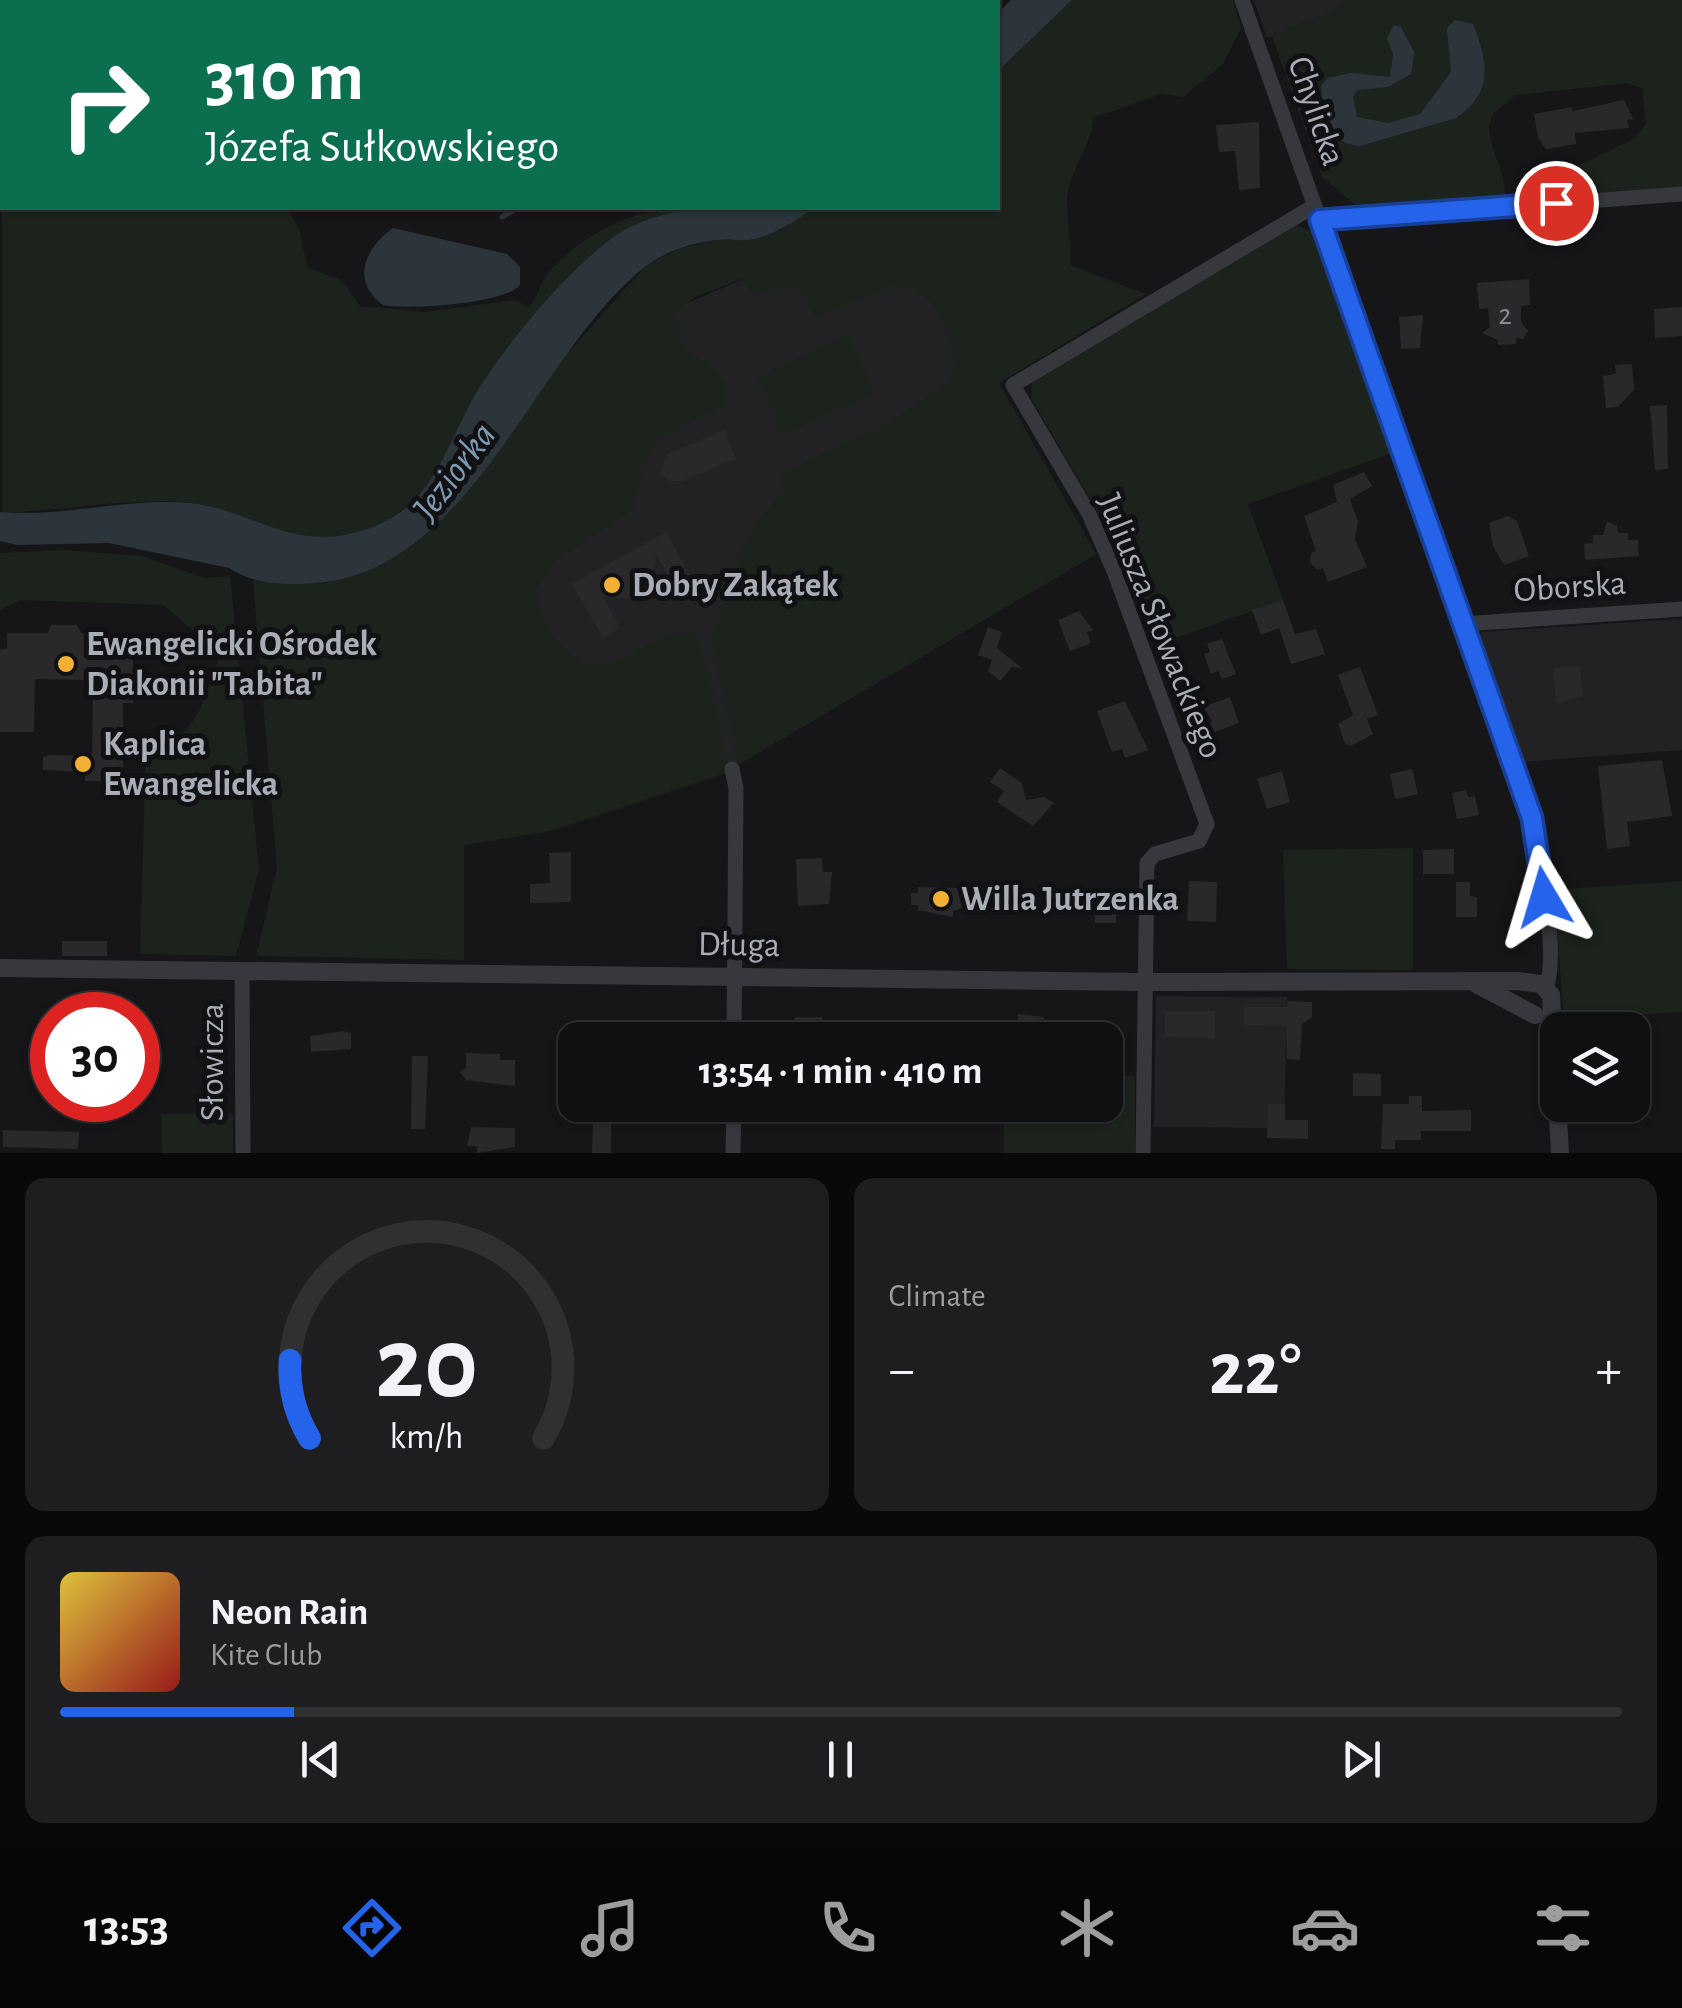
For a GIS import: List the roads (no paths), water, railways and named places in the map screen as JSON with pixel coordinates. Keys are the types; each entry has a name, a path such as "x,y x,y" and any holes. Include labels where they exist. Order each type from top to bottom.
{"street":[{"name":"Chylicka","path":"1242,0 1537,838 1550,967 1538,986"},
{"path":"1317,213 1682,194"},
{"name":"Juliusza Słowackiego","path":"1143,1153 1148,862 1155,854 1199,840 1206,824 1114,571 1088,514 1014,385 1317,213"},
{"name":"Oborska","path":"1462,624 1682,609"},
{"path":"732,769 736,788 734,1022"},
{"name":"Długa","path":"0,968 1146,982 1517,981 1538,986"},
{"name":"Słowicza","path":"242,972 243,1153"},
{"name":"Długa","path":"1478,984 1535,1009"},
{"path":"1535,1009 1552,995 1538,986 1523,992 1554,1036 1551,1040 1560,1153"},
{"path":"733,1153 734,1122"}],"water":[{"path":"1011,0 1072,0 1000,69 1000,11"},
{"path":"1455,20 1473,24 1484,64 1482,87 1468,108 1456,118 1360,146 1335,134 1326,117 1322,96 1321,86 1327,78 1351,73 1390,77 1393,54 1387,38 1394,25 1401,27 1414,52 1411,74 1388,87 1357,90 1353,97 1357,117 1389,123 1420,114 1451,72 1447,28"},
{"name":"Jeziorka","path":"683,210 811,210 762,237 699,243 670,252 646,266 605,306 494,458 454,506 410,546 360,573 301,584 273,583 246,577 229,568 109,543 17,545 0,541 0,512 166,502 210,506 303,535 344,535 377,525 402,511 420,493 489,373 566,279 626,229"},
{"path":"393,228 507,254 520,267 520,285 511,292 476,301 433,306 383,305 367,286 365,265 375,245"}],"waterway":[{"path":"502,217 514,210"}],"place":[{"name":"Dobry Zakątek","path":"612,585"},
{"name":"Ewangelicki Ośrodek Diakonii \"Tabita\"","path":"66,664"},
{"name":"Kaplica Ewangelicka","path":"83,764"},
{"name":"Willa Jutrzenka","path":"941,899"}]}
